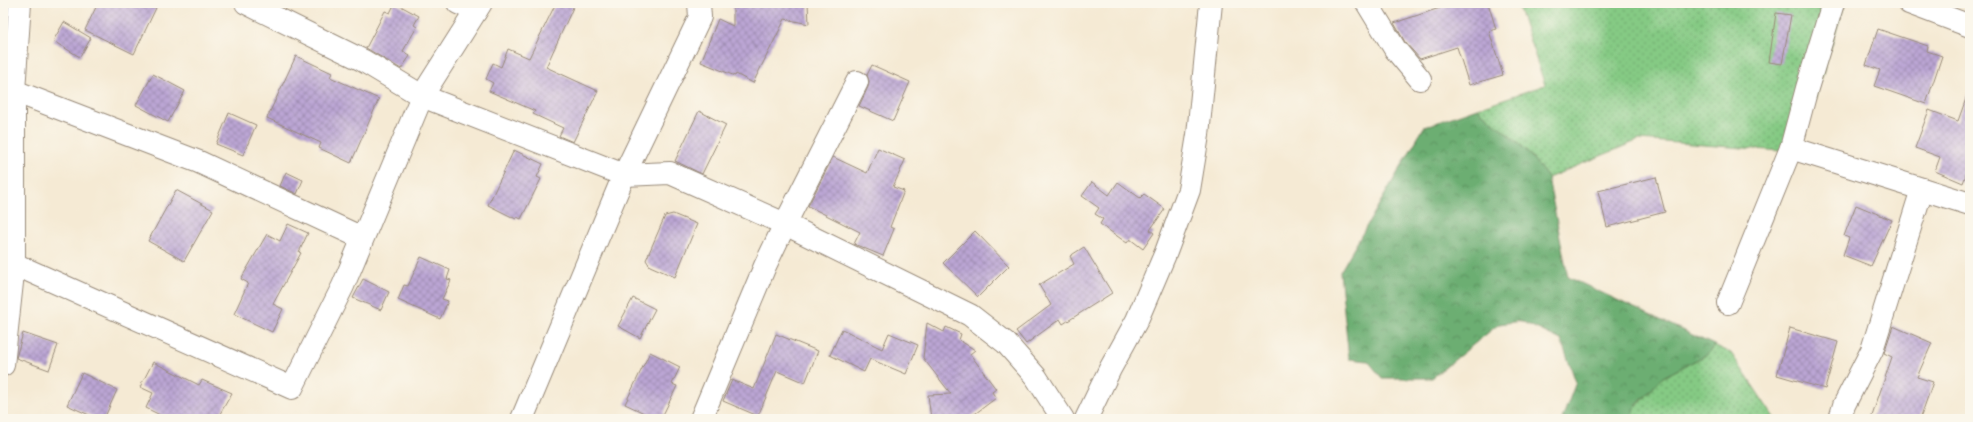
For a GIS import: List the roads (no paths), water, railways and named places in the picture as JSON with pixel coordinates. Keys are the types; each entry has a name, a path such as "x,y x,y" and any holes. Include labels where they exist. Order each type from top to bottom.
{"street":[{"path":"3,365 14,264 14,91 20,3"},
{"path":"246,3 362,60 422,96 624,175 670,173 785,224 970,315 1006,343 1036,377 1063,419"},
{"path":"522,419 624,175 700,17 699,3"},
{"path":"1086,419 1110,369 1137,320 1166,252 1189,190 1198,136 1211,3"},
{"path":"1367,3 1395,49 1420,79"},
{"path":"1728,303 1791,148 1807,88 1833,3"},
{"path":"1910,3 1970,26"},
{"path":"14,264 292,388 343,286 422,96 472,6"},
{"path":"701,419 765,266 857,82"},
{"path":"14,91 199,162 362,238"},
{"path":"1791,148 1970,204"},
{"path":"1840,419 1844,405 1872,350 1922,189"}]}
